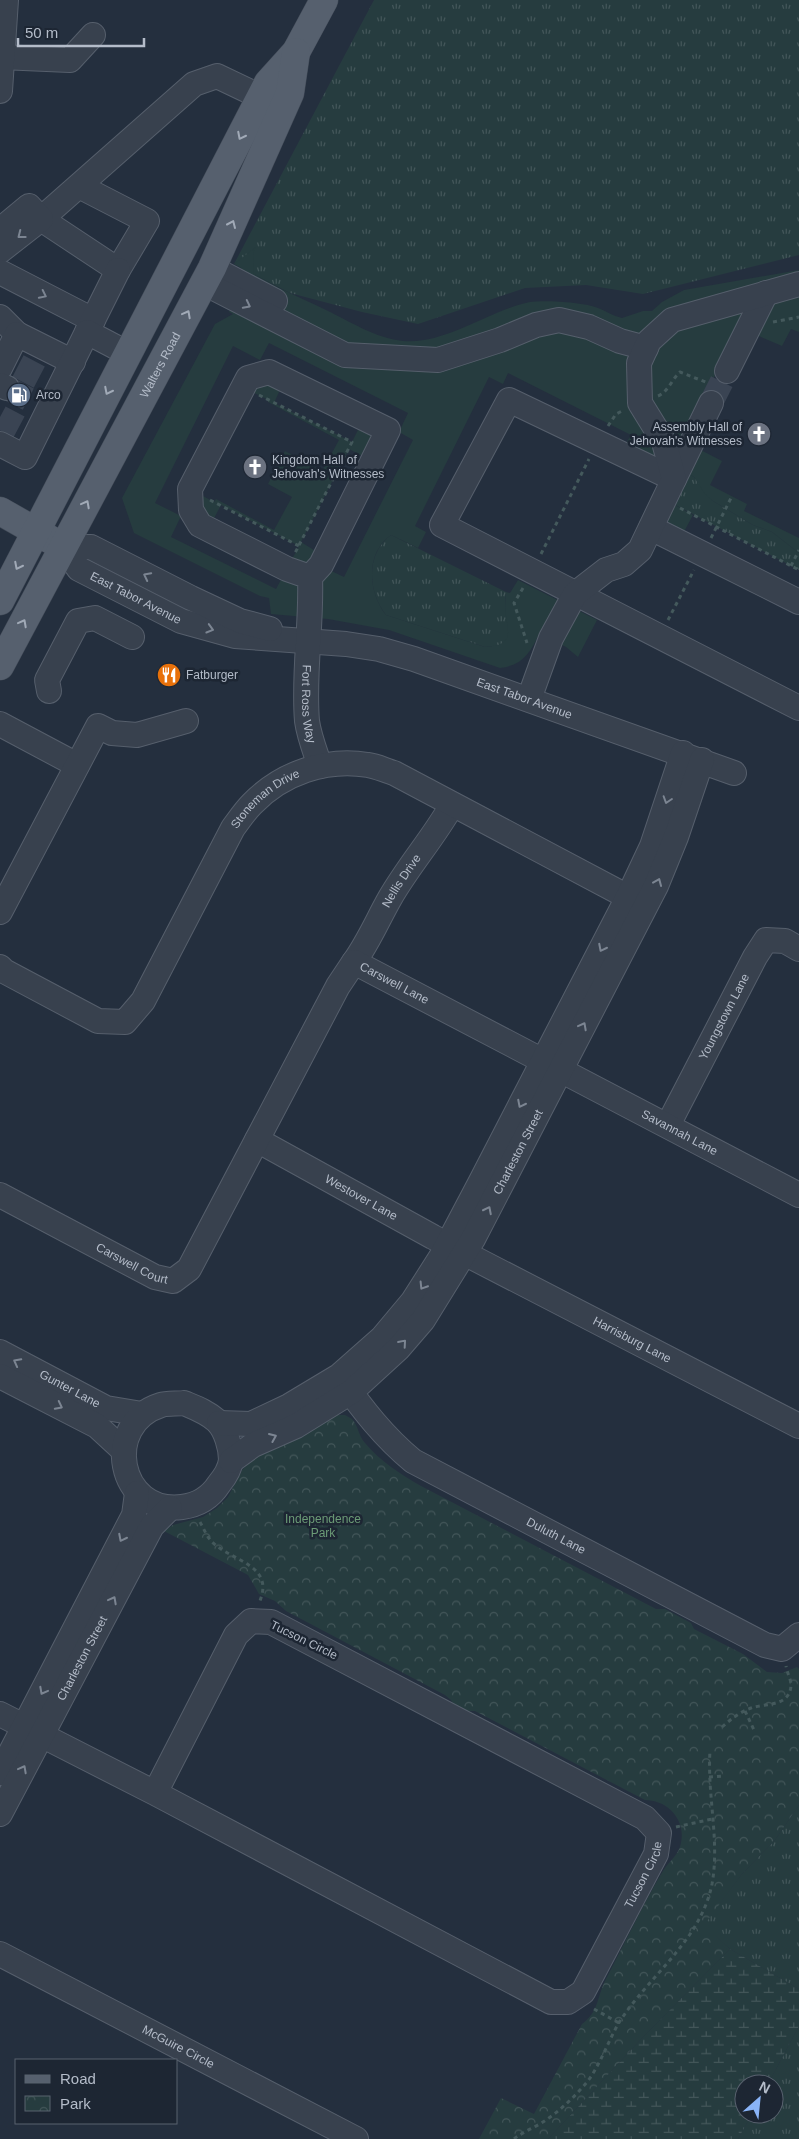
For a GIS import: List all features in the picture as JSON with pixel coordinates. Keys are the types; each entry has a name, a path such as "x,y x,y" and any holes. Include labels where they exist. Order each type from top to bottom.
{"main road":[{"name":"Walters Road","path":"0,601 127,352 268,83 296,52 324,0"},
{"name":"Walters Road","path":"0,666 208,276 290,92 296,52"},
{"name":"East Tabor Avenue","path":"0,510 63,547"}],"street":[{"path":"0,92 6,0"},
{"path":"1,57 70,60 93,35"},
{"path":"0,251 80,186 194,84 217,76 261,97"},
{"path":"0,444 25,457 27,431 51,384 73,362 118,270 147,221 80,186"},
{"path":"0,230 29,206 41,219 118,270"},
{"path":"0,272 90,326 127,352"},
{"path":"208,276 346,355 438,360 500,340 536,325 559,320 589,327 620,341 646,348"},
{"path":"674,479 664,442 640,403 639,363 649,341 672,320 799,284"},
{"path":"529,699 551,638 574,594 606,570 624,564 640,550 652,528 716,386 766,293"},
{"path":"0,317 17,334 73,362"},
{"path":"6,373 17,334"},
{"path":"269,372 388,430 321,565 310,577 287,569 200,525 192,510 190,489 243,387 248,378 269,372"},
{"path":"674,479 509,400 442,525 799,708"},
{"path":"652,528 799,602"},
{"name":"East Tabor Avenue","path":"63,547 79,569 181,621 235,636 346,644 379,649 414,659 529,699 734,773"},
{"name":"Fort Ross Way","path":"310,577 308,722 312,743 320,766"},
{"path":"49,691 47,680 78,621 95,618 132,637"},
{"path":"0,912 77,765 95,720 112,733 137,735 186,721"},
{"path":"0,724 77,765"},
{"name":"Charleston Street","path":"552,1065 692,757"},
{"name":"Charleston Street","path":"231,1461 253,1445 296,1426 345,1384 456,1249 552,1065 656,886 676,837 692,757"},
{"name":"Stoneman Drive","path":"0,967 4,971 98,1021 125,1022 143,1001 233,828 252,804 276,785 301,772 320,766 370,765 394,774 628,896"},
{"name":"Nellis Drive","path":"354,962 366,944 390,897 440,826 452,804"},
{"name":"Youngstown Lane","path":"668,1125 755,957 766,940 785,941 799,949"},
{"name":"Carswell Lane","path":"257,1140 338,986 354,962 552,1065"},
{"name":"Savannah Lane","path":"552,1065 799,1194"},
{"name":"Carswell Court","path":"0,1194 155,1277 173,1281 189,1269 257,1140"},
{"name":"Westover Lane","path":"257,1140 456,1249"},
{"name":"Harrisburg Lane","path":"456,1249 799,1426"},
{"name":"Gunter Lane","path":"0,1352 106,1408 142,1414"},
{"name":"Gunter Lane","path":"0,1376 97,1426 124,1450"},
{"name":"Charleston Street","path":"219,1423 251,1424 289,1406 345,1384"},
{"name":"Duluth Lane","path":"345,1384 375,1426 394,1446 413,1461 765,1645 791,1642"},
{"path":"184,1403 203,1411 219,1423 228,1440 231,1461 224,1478 212,1495 182,1507 152,1503 137,1493 126,1472 124,1450 128,1431 142,1414 162,1404 184,1403"},
{"name":"Charleston Street","path":"0,1814 33,1731 134,1515 137,1493"},
{"name":"Charleston Street","path":"0,1773 33,1731 152,1526 182,1507"},
{"path":"155,1793 236,1635 251,1621"},
{"name":"Tucson Circle","path":"251,1621 271,1622 644,1818 659,1833 656,1854 583,1992"},
{"path":"0,1714 155,1793 551,2002 568,2002 583,1992"},
{"name":"McGuire Circle","path":"0,1954 356,2139"}],"path":[{"path":"530,650 514,604 598,443 616,414 663,394 674,377 680,372 716,386"},
{"path":"243,387 352,442 287,569"},
{"path":"190,489 299,546"},
{"path":"675,505 799,570"},
{"path":"791,566 799,550"},
{"path":"182,1507 213,1542 253,1568 262,1578 263,1594 251,1621"},
{"path":"722,1727 745,1710 780,1702 786,1698 791,1682 791,1642"},
{"path":"745,1710 754,1730"},
{"path":"514,2139 562,2108 582,2088 597,2068 619,2023 698,1922 712,1883 714,1850 709,1777 710,1751"},
{"path":"709,1777 723,1776"},
{"path":"659,1833 681,1825 712,1819"},
{"path":"583,1992 595,2011 619,2023"}],"green space":[{"path":"374,0 799,0 799,255 643,294 586,285 525,288 418,324 362,312 290,293 234,264"},
{"path":"256,247 253,252 254,274 363,329 383,337 403,341 435,338 515,306 536,301 583,304 622,318 643,311 652,311 662,302 684,290 799,270 799,332 791,329 782,346 747,331 719,367 704,398 691,445 722,461 710,485 747,504 744,511 799,538 799,553 772,532 753,525 713,501 705,494 694,477 680,468 619,454 631,435 508,373 503,384 489,377 415,526 426,532 418,548 391,535 377,552 373,562 373,584 380,606 386,615 485,647 495,646 506,640 508,630 505,608 506,592 510,593 518,580 597,620 578,657 566,647 539,634 533,647 525,657 508,667 500,668 389,630 328,619 271,614 269,598 260,596 134,533 122,498 215,324 233,314 229,312 248,276 240,267 234,264","holes":["269,343 408,413 399,432 413,440 344,577 321,566 325,557 301,542 349,449 372,461 388,430 364,418 352,442 274,403 285,379 243,387 339,440 322,471 285,451 268,484 292,497 274,530 216,499 214,502 190,489 208,530 221,505 299,546 276,589 171,537 181,516 155,503 233,346 260,360"]},
{"path":"680,468 694,477 713,501 753,525 772,532 799,553 799,570 666,500"},
{"path":"666,500 693,515 679,541 651,528"},
{"path":"391,535 506,592 505,607 509,628 508,639 503,644 485,647 386,615 376,595 372,574 377,552"},
{"name":"Independence Park","path":"334,1415 345,1415 352,1419 363,1440 377,1456 421,1486 656,1609 665,1609 691,1623 694,1629 743,1654 767,1672 782,1673 797,1667 799,1669 799,1805 775,1840 742,1874 704,1925 730,1949 644,2036 548,2139 479,2139 501,2098 534,2114 582,2024 595,2009 603,1985 648,1898 663,1871 678,1851 681,1843 681,1826 673,1812 661,1803 645,1800 475,1711 466,1711 453,1704 445,1695 286,1611 275,1601 259,1594 248,1575 164,1531 173,1525 203,1517 217,1508 228,1497 242,1470 253,1459"},
{"path":"799,1805 799,1989 730,1949 703,1925 742,1874 775,1840"},
{"path":"730,1949 799,1989 799,2026 773,2074 734,2074 734,2124 746,2124 738,2139 548,2139 644,2036"},
{"path":"799,2026 799,2139 738,2139 746,2124 784,2124 784,2074 773,2074"}],"tunnel":[{"path":"18,366 43,379"},
{"path":"711,403 727,371"},
{"path":"7,388 32,401"},
{"path":"0,417 19,427"}],"place":[{"name":"Arco","path":"19,395"},
{"name":"Assembly Hall of Jehovah's Witnesses","path":"759,434"},
{"name":"Kingdom Hall of Jehovah's Witnesses","path":"255,467"},
{"name":"Fatburger","path":"169,675"}]}
